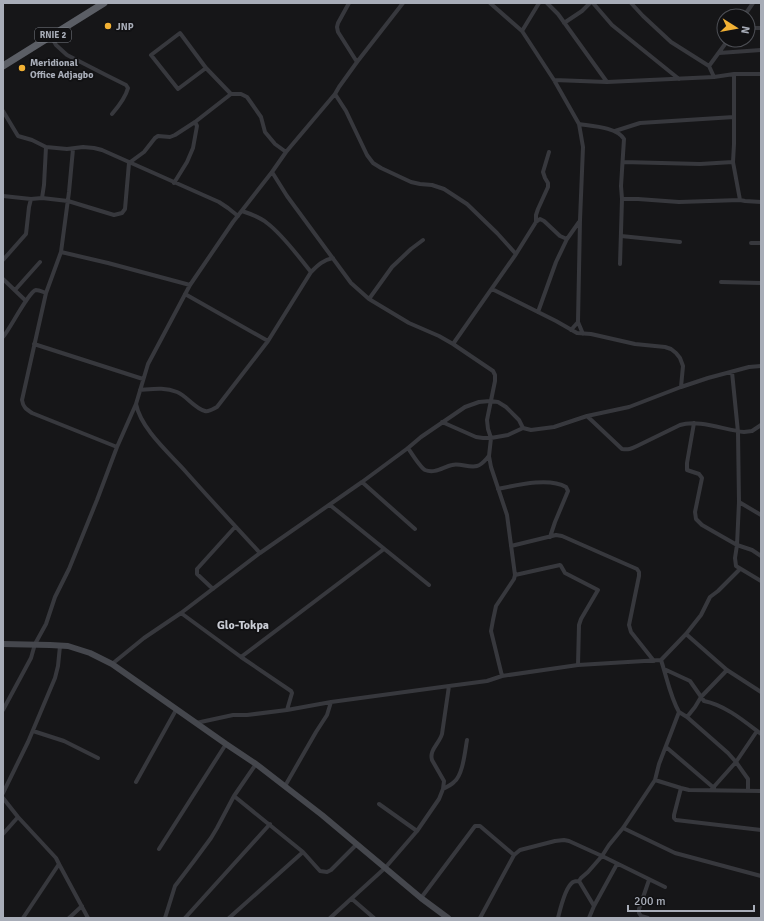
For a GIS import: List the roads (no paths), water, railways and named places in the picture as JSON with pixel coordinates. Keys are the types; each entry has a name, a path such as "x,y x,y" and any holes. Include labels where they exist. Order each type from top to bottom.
{"highway":[{"name":"RNIE 2","path":"3,64 103,3"}],"main road":[{"path":"3,644 68,646 84,651 112,664 176,710 196,722 256,764 322,815 421,898 448,918"}],"street":[{"path":"349,3 337,27 338,32 357,62"},
{"path":"3,710 31,658 35,644 46,624 55,597 69,569 117,447 136,404 148,364 190,285 232,222 286,152 335,94 357,62 403,3"},
{"path":"490,3 522,31 554,80 579,124 583,147 578,322 582,334"},
{"path":"522,31 539,3"},
{"path":"547,3 558,14 607,82"},
{"path":"564,23 592,3 612,25 679,79"},
{"path":"631,3 653,26 672,42 709,66 714,77"},
{"path":"206,68 178,89 151,55 180,33 206,68 231,94"},
{"path":"51,36 56,45 67,55 126,85 128,88 127,92 118,108 112,114"},
{"path":"709,66 722,48"},
{"path":"718,53 761,50"},
{"path":"554,80 607,82 714,77 734,74 761,74"},
{"path":"734,74 733,162 740,200"},
{"path":"3,196 68,201 114,215 122,213 125,209 129,163 144,152 155,138 158,136 170,137 175,135 195,122 231,94 241,94 247,97 261,117 265,132 286,152"},
{"path":"335,94 346,111 367,155 373,162 381,168 411,182 432,185 444,189 468,204 516,254"},
{"path":"3,111 18,136 32,140 46,147 67,149 78,147 102,150 219,202 238,216"},
{"path":"615,131 640,122 734,117"},
{"path":"174,183 187,162 193,148 197,126 195,122"},
{"path":"579,124 615,131 624,139 620,264"},
{"path":"42,198 46,147"},
{"path":"73,149 61,252 46,293 22,400 25,409 32,413 117,447"},
{"path":"536,222 538,208 548,187 548,183 543,172 549,152"},
{"path":"623,162 700,164 733,162"},
{"path":"272,172 287,196 351,283 369,299 409,322 454,344 493,371 495,375 487,420 491,438 489,456 506,516 515,575 514,579 496,606 492,620 491,630 502,676"},
{"path":"3,260 26,234 29,207 32,199"},
{"path":"622,199 679,202 740,200 745,202 761,202"},
{"path":"242,211 262,219 276,230 311,272"},
{"path":"454,344 516,254 536,222 540,219 544,221 560,236 567,239"},
{"path":"538,312 556,262 567,239 580,220"},
{"path":"621,236 680,242"},
{"path":"369,299 392,267 423,240"},
{"path":"751,243 761,243"},
{"path":"61,252 190,285"},
{"path":"140,390 165,388 179,392 198,407 206,411 210,411 217,407 268,340 311,272 318,264 326,259 333,258"},
{"path":"15,290 40,262"},
{"path":"3,279 26,301"},
{"path":"721,282 761,283"},
{"path":"492,289 577,333 591,334 635,344 671,349 680,358 683,366 681,387"},
{"path":"3,337 8,332 26,301 34,291 37,290 46,293"},
{"path":"186,294 268,340"},
{"path":"571,330 578,322"},
{"path":"34,344 143,379"},
{"path":"442,422 476,437 483,438 508,435 523,428 531,430 554,427 587,416 629,408 708,378 749,367 761,366"},
{"path":"732,372 738,432 739,502 737,545 734,562 736,566 761,581"},
{"path":"112,664 144,638 181,613 260,553 362,482 408,448 420,437 465,407 479,402 498,402 506,407 519,420 523,428"},
{"path":"136,404 140,416 164,449 260,553"},
{"path":"587,416 622,449 626,450 684,423 694,423 738,432 752,431 761,424"},
{"path":"694,423 687,470 699,474 702,478 695,512 696,519 702,525 737,545 752,550 761,556"},
{"path":"408,448 423,469 430,471 436,471 457,464 480,465 489,456"},
{"path":"362,482 415,529"},
{"path":"498,489 543,482 562,484 566,487 568,491 550,537"},
{"path":"739,502 761,515"},
{"path":"330,505 429,585"},
{"path":"213,589 197,574 197,569 235,527"},
{"path":"511,546 556,535 562,536 637,569 639,576 629,625 631,632 654,661"},
{"path":"242,657 384,549"},
{"path":"515,575 560,565 565,573 598,589 598,592 579,625 578,665"},
{"path":"196,722 233,715 247,715 287,710 331,702 449,686 502,676 578,665 661,660 686,634 700,615 710,597 740,568"},
{"path":"181,613 291,691 292,694 287,710"},
{"path":"686,634 727,670 761,692"},
{"path":"3,793 33,731 57,675 60,646"},
{"path":"661,660 670,693 680,712 728,753 736,762 748,779 748,790"},
{"path":"664,669 690,681 704,701 722,707 759,732 736,762 712,789"},
{"path":"687,717 696,707 701,697 727,670"},
{"path":"330,918 385,868 417,831 438,799 443,789 444,781 431,758 432,752 441,740 449,686"},
{"path":"285,786 316,732 327,716 331,702"},
{"path":"136,782 176,710"},
{"path":"558,918 569,886 573,882 579,881 602,856 623,828 655,780 659,764 680,712"},
{"path":"33,731 64,741 98,758"},
{"path":"443,789 454,782 460,773 467,740"},
{"path":"159,849 226,744"},
{"path":"666,747 712,789"},
{"path":"165,918 175,886 211,838 234,796 256,764"},
{"path":"655,780 689,790 712,789 761,791"},
{"path":"681,788 674,814 674,818 676,820 761,830"},
{"path":"234,796 303,852 320,871 327,872 331,870 357,844"},
{"path":"3,798 18,817 50,851 59,864 88,918"},
{"path":"379,804 417,831"},
{"path":"3,834 18,817"},
{"path":"185,918 270,824"},
{"path":"421,898 475,826 480,826 514,855"},
{"path":"623,828 675,853 761,876"},
{"path":"480,918 514,855 520,850 555,841 569,840 665,888"},
{"path":"230,918 303,852"},
{"path":"23,918 59,864"},
{"path":"589,918 617,864"},
{"path":"648,918 641,916 639,909 649,880"},
{"path":"579,881 594,906"},
{"path":"352,899 374,918"},
{"path":"69,918 82,906"}],"place":[{"name":"JNP","path":"108,26"},
{"name":"Meridional Office Adjagbo","path":"22,68"}],"district":[{"name":"Glo-Tokpa","path":"243,625"}]}
